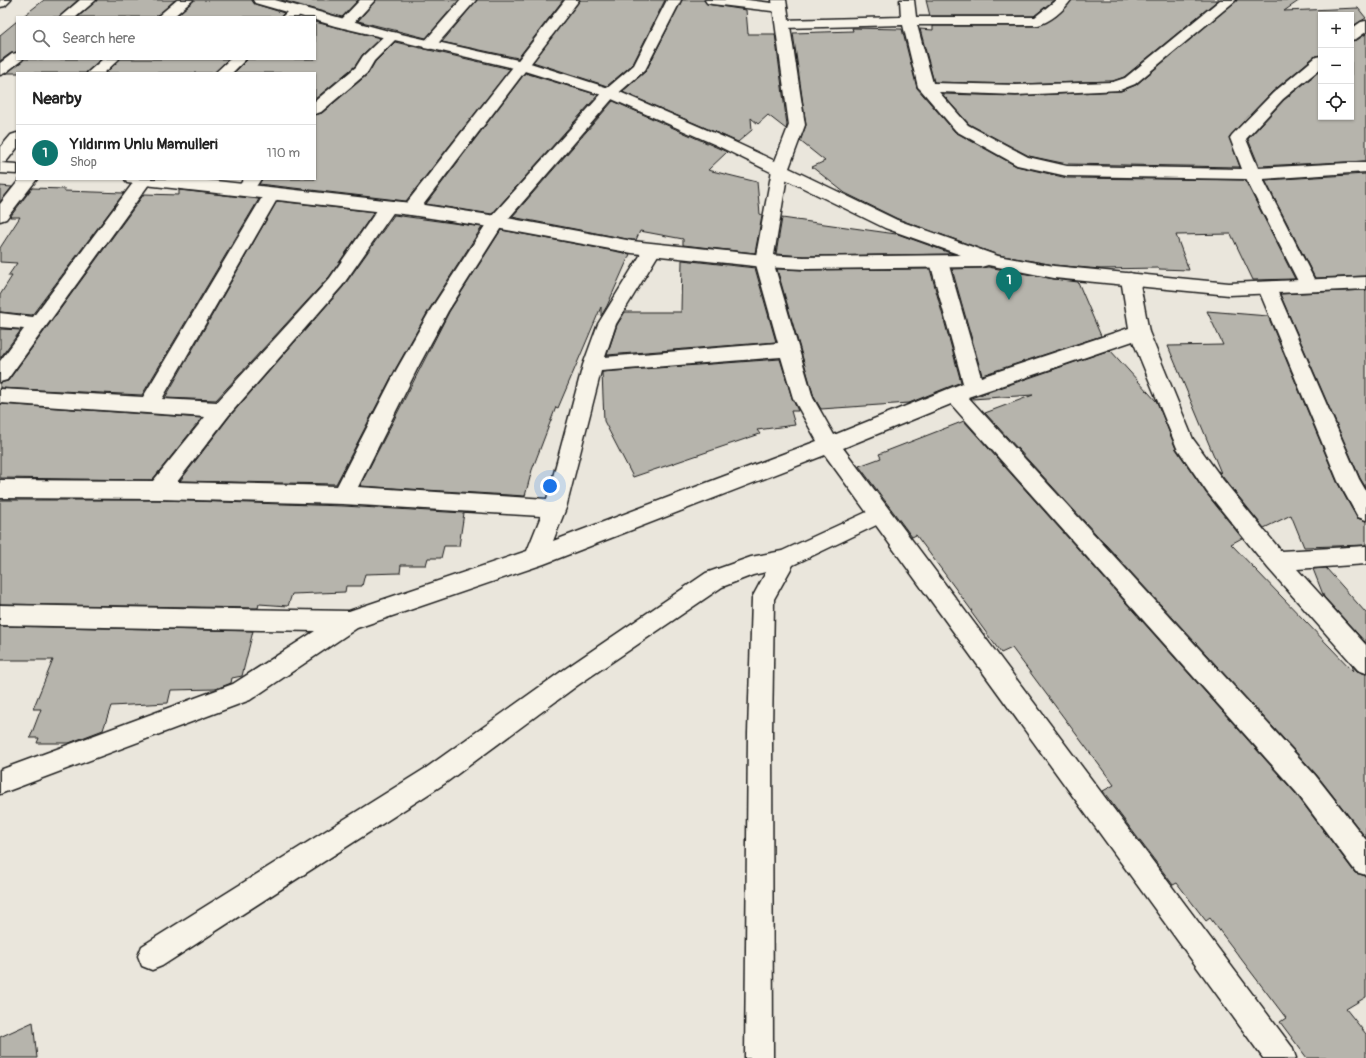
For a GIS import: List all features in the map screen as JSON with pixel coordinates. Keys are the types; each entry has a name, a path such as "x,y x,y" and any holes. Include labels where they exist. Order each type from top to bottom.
{"street":[{"path":"0,3 4,0"},
{"path":"68,16 89,0"},
{"path":"165,16 186,0"},
{"path":"260,0 293,14 303,16"},
{"path":"345,24 368,0"},
{"path":"429,45 469,0"},
{"path":"411,209 572,0"},
{"path":"343,494 407,369 440,309 496,222 610,93 640,67 674,0"},
{"path":"712,0 780,4 797,125 780,170 764,262 803,398 829,445 1281,1058"},
{"path":"907,0 909,21 926,87 962,128 1023,161 1067,171 1252,174 1366,168"},
{"path":"783,24 909,21 1038,21 1049,14 1064,0"},
{"path":"926,87 1016,90 1115,87 1130,82 1228,0"},
{"path":"316,18 522,65 610,93 722,142 891,224 995,261 1054,272 1229,289 1366,282"},
{"path":"1354,34 1366,25"},
{"path":"316,108 362,70 368,59 392,36"},
{"path":"0,70 16,58"},
{"path":"96,72 111,60"},
{"path":"224,72 238,60"},
{"path":"1308,285 1252,174 1238,138 1278,96 1318,63"},
{"path":"0,158 16,139"},
{"path":"0,168 16,169"},
{"path":"0,215 28,180"},
{"path":"0,374 138,180 196,184 249,184 272,194 411,209 496,222 652,250 764,262 995,261"},
{"path":"148,406 272,194"},
{"path":"159,490 222,410 336,282 388,207"},
{"path":"536,557 555,508 593,365 607,324 652,250"},
{"path":"939,262 964,391 1306,784 1366,862"},
{"path":"1130,279 1139,332 1184,442 1215,486 1276,561 1366,662"},
{"path":"1267,288 1349,481 1366,511"},
{"path":"0,320 37,324"},
{"path":"0,782 241,692 350,621 536,557 829,445 964,391 1139,332"},
{"path":"593,365 789,350"},
{"path":"0,396 222,410"},
{"path":"0,490 159,490 343,494 555,508"},
{"path":"1276,561 1366,556"},
{"path":"0,615 350,621"}],"lane":[{"path":"152,956 435,776 570,678 714,580 751,566 785,559 880,514"},
{"path":"759,1058 760,741 763,598 785,559"}],"building":[{"path":"44,0 78,0 60,16 23,16"},
{"path":"97,0 175,0 157,16 79,16"},
{"path":"194,0 252,0 255,4 284,13 281,16 176,16"},
{"path":"281,0 358,0 342,17"},
{"path":"376,0 459,0 426,38 358,21"},
{"path":"477,0 563,0 518,58 442,42"},
{"path":"580,0 665,0 633,64 607,86 533,62"},
{"path":"682,0 704,0 707,4 746,10 748,34 775,34 787,125 786,129 768,115 758,124 751,118 752,130 738,142 622,92 646,71"},
{"path":"926,0 1054,0 1034,16 930,16"},
{"path":"1072,0 1218,0 1124,77 1113,81 1016,84 934,82 920,29 933,30 933,26 1038,26 1057,16"},
{"path":"1237,0 1300,0 1284,11 1358,8 1366,18 1354,25 1354,12 1318,12 1318,56 1315,56 1272,92 1229,137 1240,167 1067,164 1029,156 969,124 942,94 1016,96 1121,91 1136,85"},
{"path":"16,22 16,52 11,53 0,61 0,35"},
{"path":"316,22 380,38 362,55 355,66 316,98 316,72 235,72 247,60 316,60"},
{"path":"852,28 902,29 917,88 955,132 1016,166 1067,178 1245,180 1295,279 1253,280 1231,234 1176,235 1189,270 1159,268 1100,269 1054,265 998,255 898,219 845,193 812,167 825,161 800,141 806,125 793,33 853,31"},
{"path":"1366,34 1366,161 1259,166 1248,139 1284,100 1318,72 1318,120 1354,120 1354,40"},
{"path":"395,42 510,69 406,201 259,184 261,180 316,180 316,115 322,113 368,74 375,62"},
{"path":"23,60 100,60 87,72 7,73"},
{"path":"119,60 227,60 215,72 107,72"},
{"path":"525,73 598,95 492,214 426,204"},
{"path":"613,101 727,152 708,170 757,182 760,214 762,215 755,253 683,245 683,239 640,231 636,240 632,240 512,217"},
{"path":"1366,174 1366,276 1315,278 1265,180"},
{"path":"0,186 12,187 0,202"},
{"path":"32,188 65,189 64,191 124,193 32,315 0,312 0,295 12,276 8,276 17,263 0,262 0,248 20,217 10,217"},
{"path":"179,190 259,199 142,395 0,388 0,383 8,381 144,194 179,195"},
{"path":"277,201 374,212 329,277 216,400 165,398"},
{"path":"394,215 482,227 430,308 396,368 336,484 180,481 230,416 343,287"},
{"path":"782,218 896,234 895,233 953,254 804,256 776,254"},
{"path":"501,230 630,254 601,316 601,307 558,408 556,407 532,470 525,496 360,486 449,312"},
{"path":"682,260 755,268 776,342 607,355 617,325 625,312 681,312"},
{"path":"988,267 1078,282 1101,336 982,375 952,269"},
{"path":"777,269 930,269 961,382 909,403 821,409 814,397"},
{"path":"1366,290 1366,488 1360,478 1280,294"},
{"path":"1207,311 1268,316 1337,482 1357,518 1366,521 1366,545 1304,547 1291,515 1264,528 1218,471 1221,473 1168,346 1223,345"},
{"path":"0,329 21,330 0,358"},
{"path":"1110,350 1157,402 1176,449 1206,493 1242,538 1231,544 1354,672 1352,665 1357,671 1366,674 1366,838 1316,774 985,413 1033,395 971,398"},
{"path":"780,359 792,398 798,411 791,411 795,425 757,430 760,434 633,477 604,421 602,372"},
{"path":"0,404 202,418 152,480 0,478"},
{"path":"964,421 1296,794 1355,873 1366,876 1366,997 1346,1009 1366,1034 1366,1058 1307,1058 1280,1022 1286,1018 1210,918 1206,921 1177,883 1173,885 1103,791 1114,785 1012,648 1001,653 916,535 912,537 859,466 881,458 879,454"},
{"path":"0,500 159,500 343,506 464,513 459,546 444,546 441,558 428,558 426,565 401,565 400,573 365,574 362,586 346,586 345,592 292,594 288,606 259,604 258,608 0,604"},
{"path":"1326,568 1366,613 1366,643 1324,597 1313,569"},
{"path":"0,626 253,631 242,676 232,678 231,683 216,689 171,690 168,703 111,706 103,730 69,743 37,743 39,738 30,738 41,709 33,709 53,660 0,660"},
{"path":"33,1022 37,1058 0,1058 0,1037"}],"place":[{"name":"Yıldırım Unlu Mamulleri","path":"1009,300"}]}
